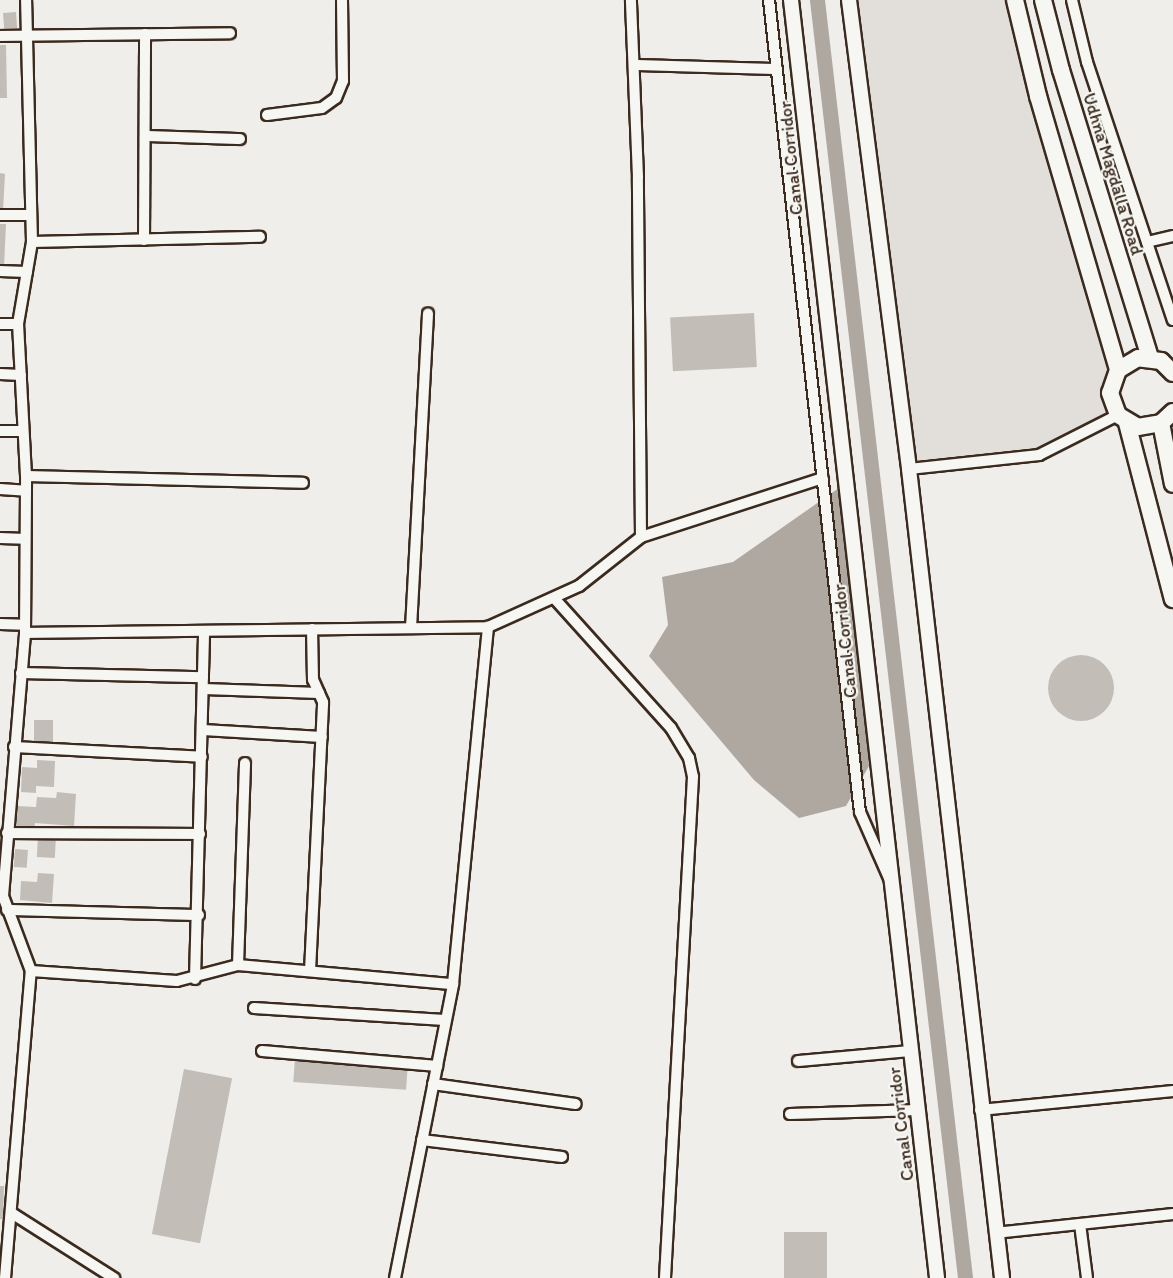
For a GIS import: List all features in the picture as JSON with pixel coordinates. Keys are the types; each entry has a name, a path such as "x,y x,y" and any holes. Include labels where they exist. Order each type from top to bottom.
{"main road":[{"path":"1015,0 1038,96 1118,370 1110,393 1122,419 1173,599"},
{"name":"Udhna Magdalla Road","path":"1043,0 1060,70 1150,358"},
{"path":"1118,370 1138,358 1150,358 1172,366"},
{"path":"1122,419 1150,427 1169,417 1173,484"}],"street":[{"path":"5,1278 14,1214 31,971 2,896 24,629 26,476 18,324 32,242 26,0"},
{"path":"267,115 322,108 336,98 343,81 342,0"},
{"path":"631,0 641,537"},
{"path":"769,0 860,812 890,878"},
{"name":"Canal Corridor","path":"791,0 937,1278"},
{"path":"849,0 909,469 980,1110 1002,1278"},
{"path":"1072,0 1087,62 1173,320"},
{"path":"0,36 230,33"},
{"path":"144,240 146,34"},
{"path":"634,65 777,69"},
{"path":"145,136 240,139"},
{"path":"0,215 31,216"},
{"path":"1147,242 1173,236"},
{"path":"32,242 260,237"},
{"path":"0,271 27,272"},
{"path":"411,628 429,313"},
{"path":"0,324 18,324"},
{"path":"0,374 21,375"},
{"path":"909,469 1039,455 1122,419"},
{"path":"0,431 23,431"},
{"path":"26,476 303,483"},
{"path":"0,624 24,629 204,631 488,627 579,586 641,537 823,478"},
{"path":"0,489 26,490"},
{"path":"0,538 25,539"},
{"path":"554,598 671,728 689,758 693,777 665,1278"},
{"path":"395,1278 453,984 488,627"},
{"path":"310,971 323,702 313,680 312,629"},
{"path":"195,979 199,915 204,631"},
{"path":"21,673 203,677"},
{"path":"204,689 319,693"},
{"path":"203,730 322,737"},
{"path":"14,747 202,757"},
{"path":"238,965 245,763"},
{"path":"7,833 200,834"},
{"path":"7,910 199,915"},
{"path":"31,971 177,981 195,979 238,965 453,984"},
{"path":"254,1008 446,1020"},
{"path":"262,1051 437,1066"},
{"path":"798,1061 910,1051"},
{"path":"433,1084 576,1104"},
{"path":"980,1110 1173,1090"},
{"path":"790,1114 918,1110"},
{"path":"422,1140 562,1157"},
{"path":"14,1214 114,1278"},
{"path":"995,1233 1173,1214"},
{"path":"1080,1224 1087,1278"}],"shaded area":[{"path":"852,0 1011,0 1116,369 1113,413 1038,451 913,465"},
{"path":"846,483 869,766 846,806 799,818 754,780 649,656 668,625 662,577 733,562"}],"building":[{"path":"16,12 17,28 4,29 3,13"},
{"path":"0,45 6,45 7,98 0,98"},
{"path":"0,173 5,174 3,211 0,211"},
{"path":"0,224 6,224 4,267 0,267"},
{"path":"754,313 757,367 673,371 670,317"},
{"path":"1081,655 1094,658 1104,665 1111,675 1114,688 1111,701 1104,711 1094,718 1081,721 1068,718 1058,711 1051,701 1048,688 1051,675 1058,665 1068,658"},
{"path":"34,720 53,720 53,746 34,746"},
{"path":"37,760 55,761 54,787 36,786 36,793 21,792 22,767 37,768"},
{"path":"57,792 76,794 74,826 35,823 34,832 16,831 18,806 36,807 37,797 56,798"},
{"path":"38,835 56,836 55,858 37,857"},
{"path":"15,849 28,850 27,868 14,867"},
{"path":"38,873 54,874 52,903 20,900 21,881 37,882"},
{"path":"295,1058 408,1066 406,1090 293,1082"},
{"path":"184,1069 232,1078 200,1243 152,1234"},
{"path":"0,1186 4,1186 3,1219 0,1219"},
{"path":"784,1232 827,1232 827,1278 784,1278"}],"waterway":[{"path":"817,0 965,1278"}]}
